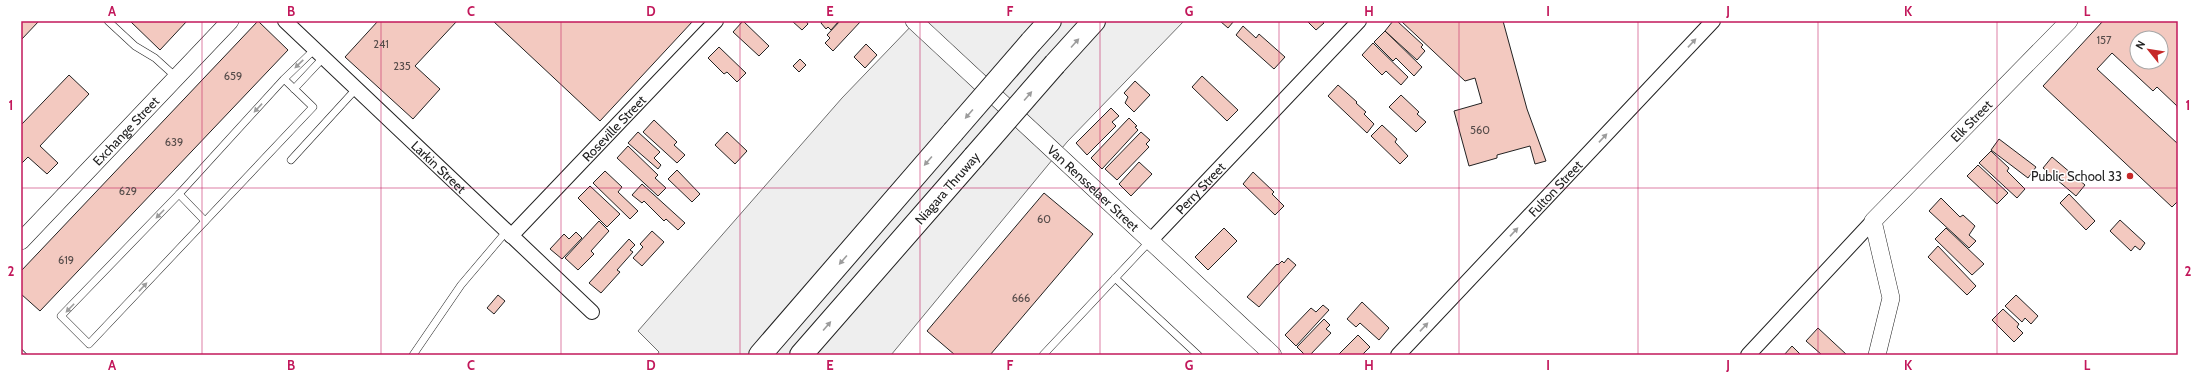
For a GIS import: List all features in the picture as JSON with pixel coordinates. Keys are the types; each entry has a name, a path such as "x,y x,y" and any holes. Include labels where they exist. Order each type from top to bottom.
{"highway":[{"path":"760,355 1050,21"},
{"name":"Niagara Thruway","path":"801,355 1094,21"}],"street":[{"name":"Exchange Street","path":"21,241 230,21"},
{"name":"Larkin Street","path":"285,21 592,312"},
{"name":"Roseville Street","path":"509,234 716,21"},
{"name":"Van Rensselaer Street","path":"914,21 1273,355"},
{"name":"Perry Street","path":"1150,241 1359,21"},
{"name":"Fulton Street","path":"1398,355 1713,21"},
{"name":"Elk Street","path":"1748,355 1873,220 2069,21"},
{"path":"1873,220 1891,298 1877,355"}],"lane":[{"path":"108,21 135,46 155,58 176,77"},
{"path":"284,79 312,107 88,344 62,316 179,194 284,79 319,54"},
{"path":"294,89 319,54"},
{"path":"291,160 356,89"},
{"path":"179,194 205,221"},
{"path":"414,355 461,284 509,234"},
{"name":"Perry Street","path":"1043,355 1150,241"},
{"path":"1115,278 1198,355"}],"shaded area":[{"path":"916,21 1184,21 1067,142 891,355 657,355 659,352 638,331 842,98"}],"building":[{"path":"21,21 39,21 21,40"},
{"path":"130,21 187,21 160,50"},
{"path":"258,21 288,50 40,311 21,294 21,271"},
{"path":"378,21 457,21 415,66 440,89 413,119 345,57"},
{"path":"493,21 693,21 600,121"},
{"path":"743,21 769,46 759,56 733,32"},
{"path":"792,21 806,21 808,24 802,30"},
{"path":"822,21 839,21 831,30 828,27 826,29 821,23"},
{"path":"840,21 861,21 833,51 825,43 830,38 827,35"},
{"path":"1220,21 1234,21 1228,28"},
{"path":"1307,21 1322,21 1324,23 1316,30"},
{"path":"1393,21 1397,21 1423,45 1421,47 1425,51 1417,60 1385,31"},
{"path":"1401,21 1503,21 1527,109 1546,161 1535,164 1530,146 1497,155 1497,158 1469,166 1454,111 1482,103 1475,78 1465,81"},
{"path":"2103,21 2176,21 2178,23 2178,114 2177,106 2157,87 2153,91 2130,70 2169,70 2169,30 2129,30 2129,69 2112,53 2097,69 2178,144 2178,201 2172,207 2043,86"},
{"path":"1243,26 1256,38 1259,34 1285,57 1274,69 1236,35"},
{"path":"1385,31 1422,67 1414,76 1396,58 1393,61 1374,42"},
{"path":"1373,43 1408,77 1401,85 1386,71 1382,75 1362,55"},
{"path":"866,44 877,55 865,68 854,57"},
{"path":"719,47 746,73 737,82 727,72 724,74 708,58"},
{"path":"800,59 806,65 799,72 793,66"},
{"path":"69,75 89,94 40,146 58,163 47,174 28,157 21,164 21,125"},
{"path":"1202,76 1238,110 1227,121 1192,87"},
{"path":"1135,81 1150,95 1134,112 1125,103 1128,97 1124,93"},
{"path":"1338,85 1357,102 1356,103 1366,112 1364,114 1374,124 1367,133 1328,96"},
{"path":"1401,95 1419,112 1417,114 1426,122 1416,132 1389,107"},
{"path":"1111,108 1119,116 1112,122 1116,126 1087,155 1076,143"},
{"path":"1129,118 1137,126 1135,127 1138,130 1102,169 1091,158"},
{"path":"654,120 677,142 674,145 685,155 677,163 643,132"},
{"path":"1382,125 1397,139 1395,142 1408,156 1400,164 1371,136"},
{"path":"638,132 660,152 654,158 661,165 658,169 628,143"},
{"path":"727,132 747,151 735,164 715,145"},
{"path":"1141,132 1150,140 1146,144 1149,147 1117,180 1105,169"},
{"path":"1999,139 2036,167 2028,178 1991,150"},
{"path":"628,146 658,175 655,178 666,188 658,196 617,158"},
{"path":"1991,151 2009,168 2007,171 2025,189 2017,198 1979,163"},
{"path":"2052,157 2085,185 2076,196 2043,168"},
{"path":"1139,162 1152,174 1131,196 1119,184"},
{"path":"1978,165 2008,193 1997,204 1967,176"},
{"path":"677,170 700,194 692,202 668,179"},
{"path":"605,171 622,187 618,192 638,211 630,219 593,183"},
{"path":"1253,172 1274,192 1272,194 1284,206 1275,215 1243,184"},
{"path":"642,184 685,223 678,230 666,219 664,221 644,201 642,203 632,195"},
{"path":"590,186 620,214 607,227 578,198"},
{"path":"1044,193 1093,234 990,355 955,355 927,331"},
{"path":"2069,194 2095,221 2086,230 2060,203"},
{"path":"1941,198 1960,217 1963,215 1975,226 1969,235 1976,241 1969,248 1929,211"},
{"path":"2120,220 2145,243 2140,250 2135,246 2131,251 2110,231"},
{"path":"599,221 609,231 591,251 594,254 578,270 565,258"},
{"path":"1224,228 1237,241 1208,270 1195,257"},
{"path":"1946,228 1984,264 1972,275 1935,239"},
{"path":"652,231 664,242 642,266 633,258 643,247 640,244"},
{"path":"576,232 582,238 562,259 550,249 564,234 569,239"},
{"path":"629,239 635,245 630,250 633,252 617,270 620,272 601,293 589,283"},
{"path":"1938,246 1976,286 1967,295 1928,257"},
{"path":"1288,258 1296,265 1259,307 1247,297 1277,264 1278,265 1282,261 1284,263"},
{"path":"498,295 505,301 494,314 487,308"},
{"path":"2016,295 2038,316 2031,324 2025,318 2022,322 2005,306"},
{"path":"1362,302 1389,328 1379,340 1360,323 1356,327 1347,319"},
{"path":"1323,305 1329,310 1296,346 1285,335 1311,308 1316,312"},
{"path":"2003,309 2019,324 2017,327 2023,333 2014,342 1992,320"},
{"path":"1324,319 1330,325 1326,329 1331,333 1310,355 1305,355 1297,347"},
{"path":"1818,328 1847,355 1822,355 1806,341"},
{"path":"1358,335 1370,347 1362,355 1338,355"},
{"path":"1792,346 1801,355 1784,355"}],"railway":[{"path":"21,351 25,355"}],"place":[{"name":"Public School 33","path":"2130,176"}]}
